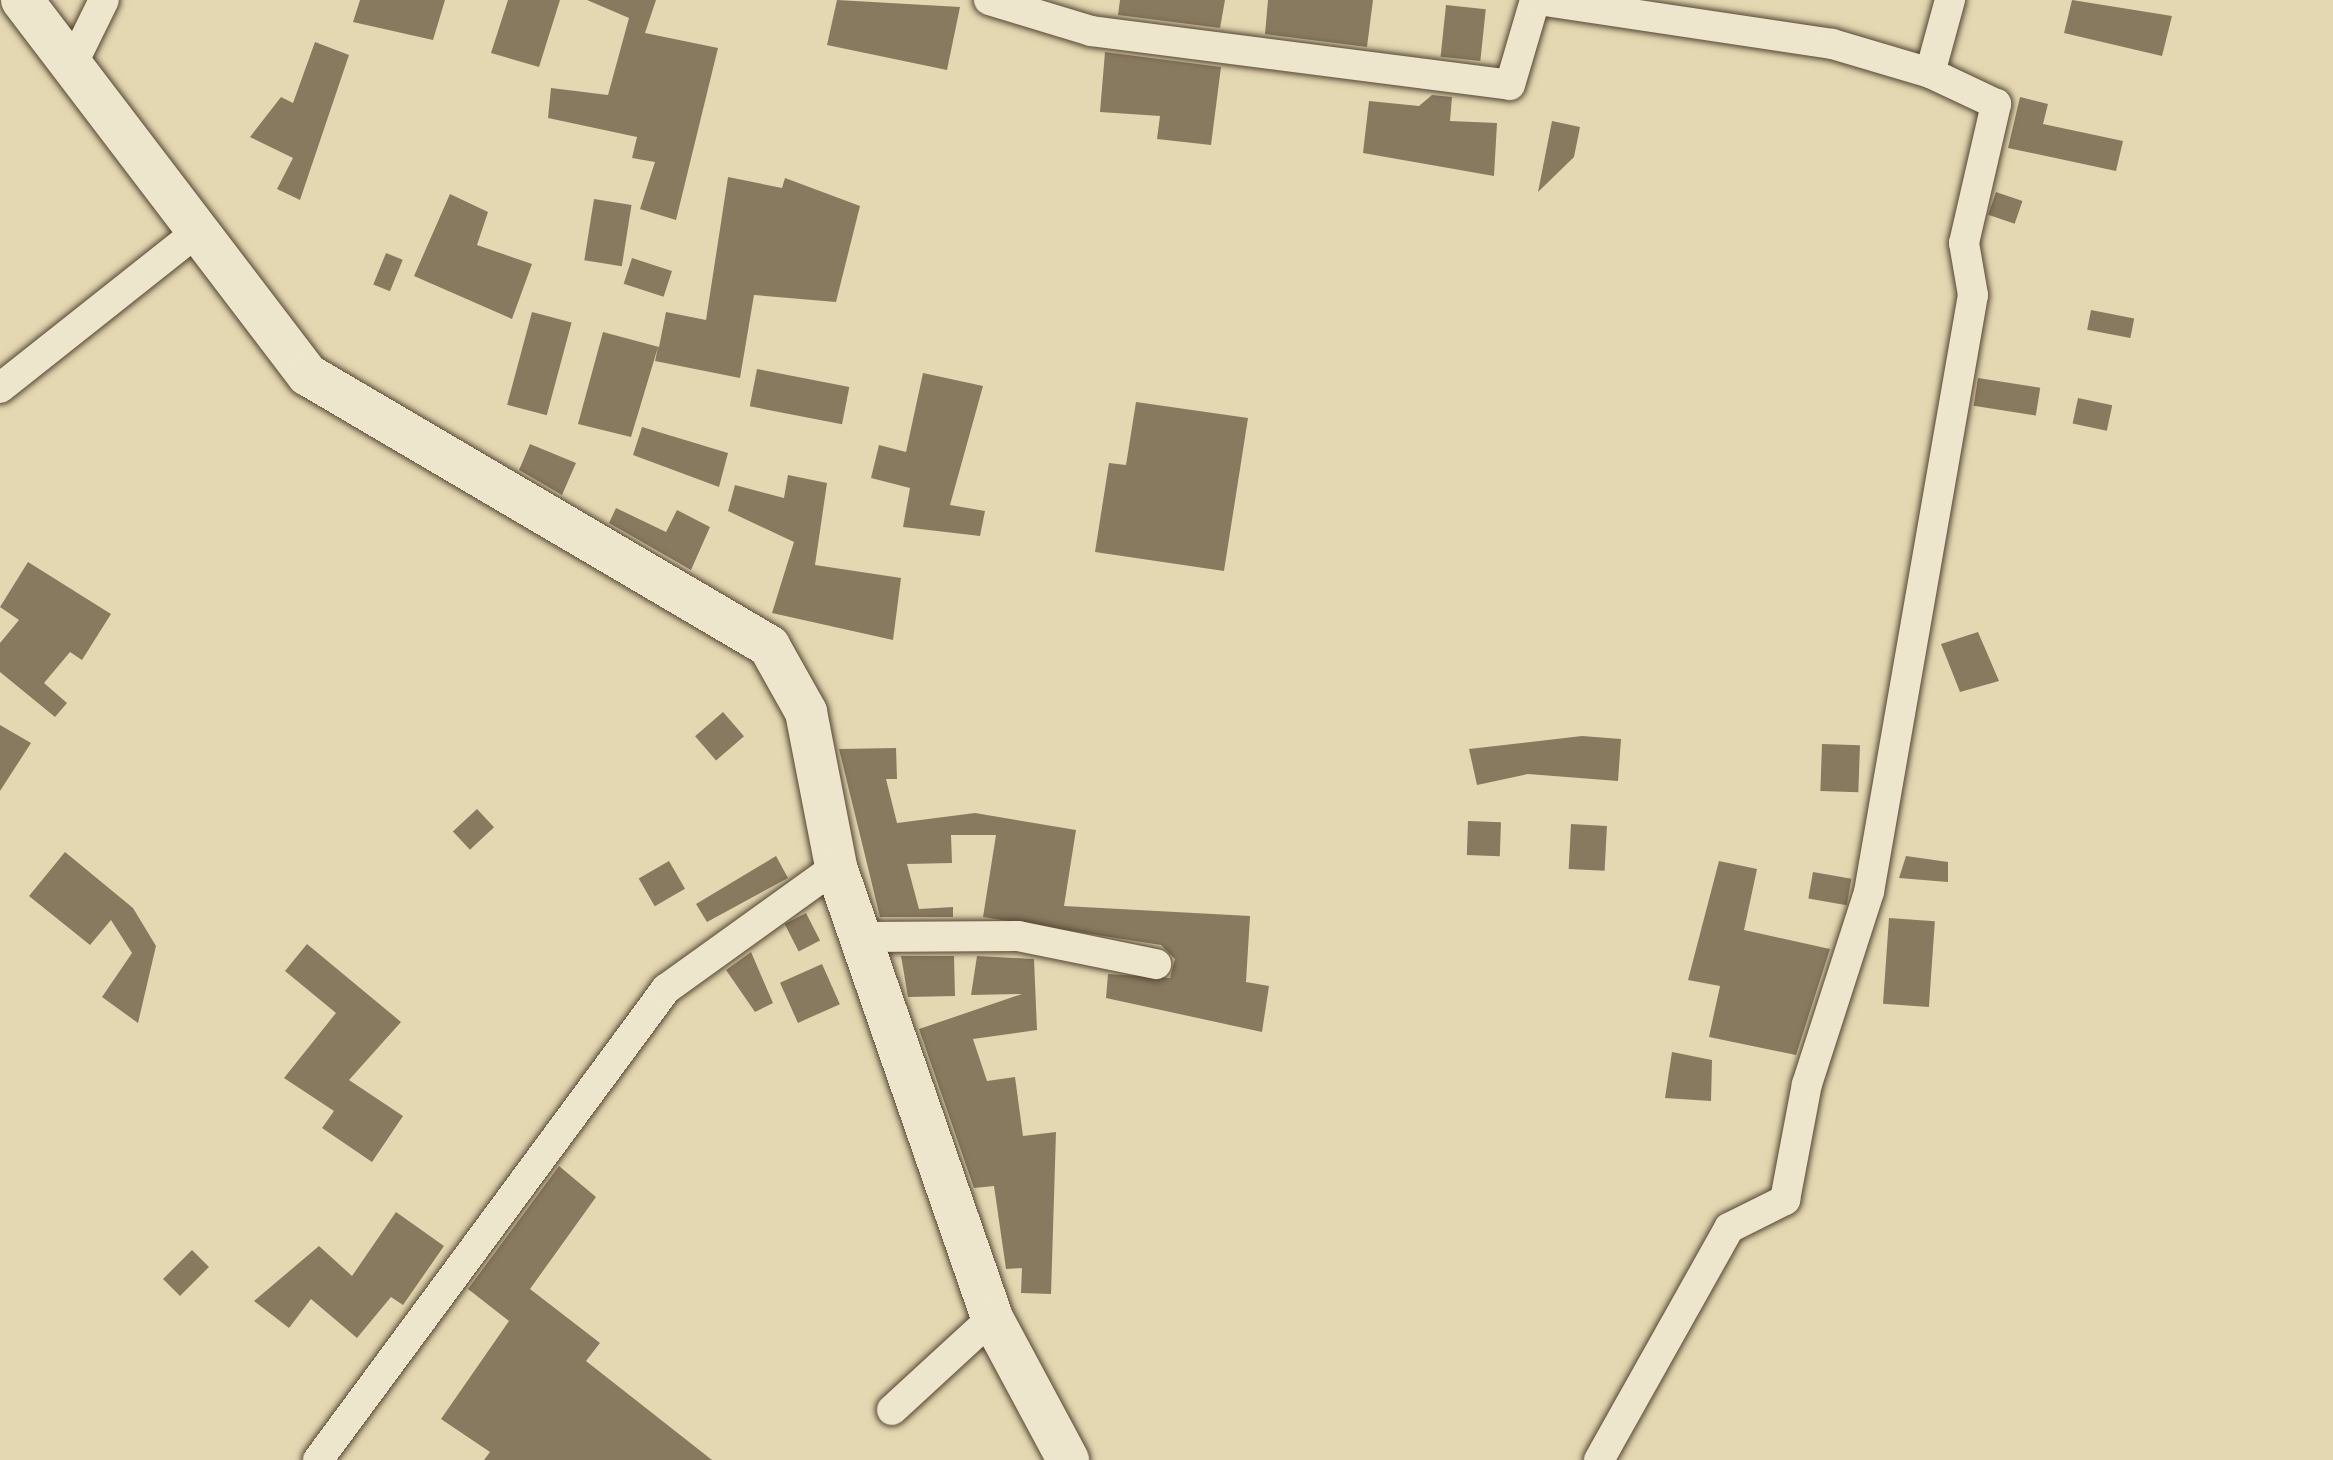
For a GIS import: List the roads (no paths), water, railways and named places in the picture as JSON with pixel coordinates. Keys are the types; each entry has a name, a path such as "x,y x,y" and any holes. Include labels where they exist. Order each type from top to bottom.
{"street":[{"path":"22,0 308,375 769,646 806,712 836,867 992,1318 1068,1460"},
{"path":"73,63 104,0"},
{"path":"988,0 1091,31 1510,85 1536,0 1832,44 1930,74 1996,104 1964,243 1973,295 1869,892 1807,1084 1786,1200 1730,1228 1599,1460"},
{"path":"1930,74 1950,0"},
{"path":"0,388 199,230"},
{"path":"318,1460 666,989 836,867"},
{"path":"861,937 1018,936 1156,964"},
{"path":"892,1410 992,1318"}]}
